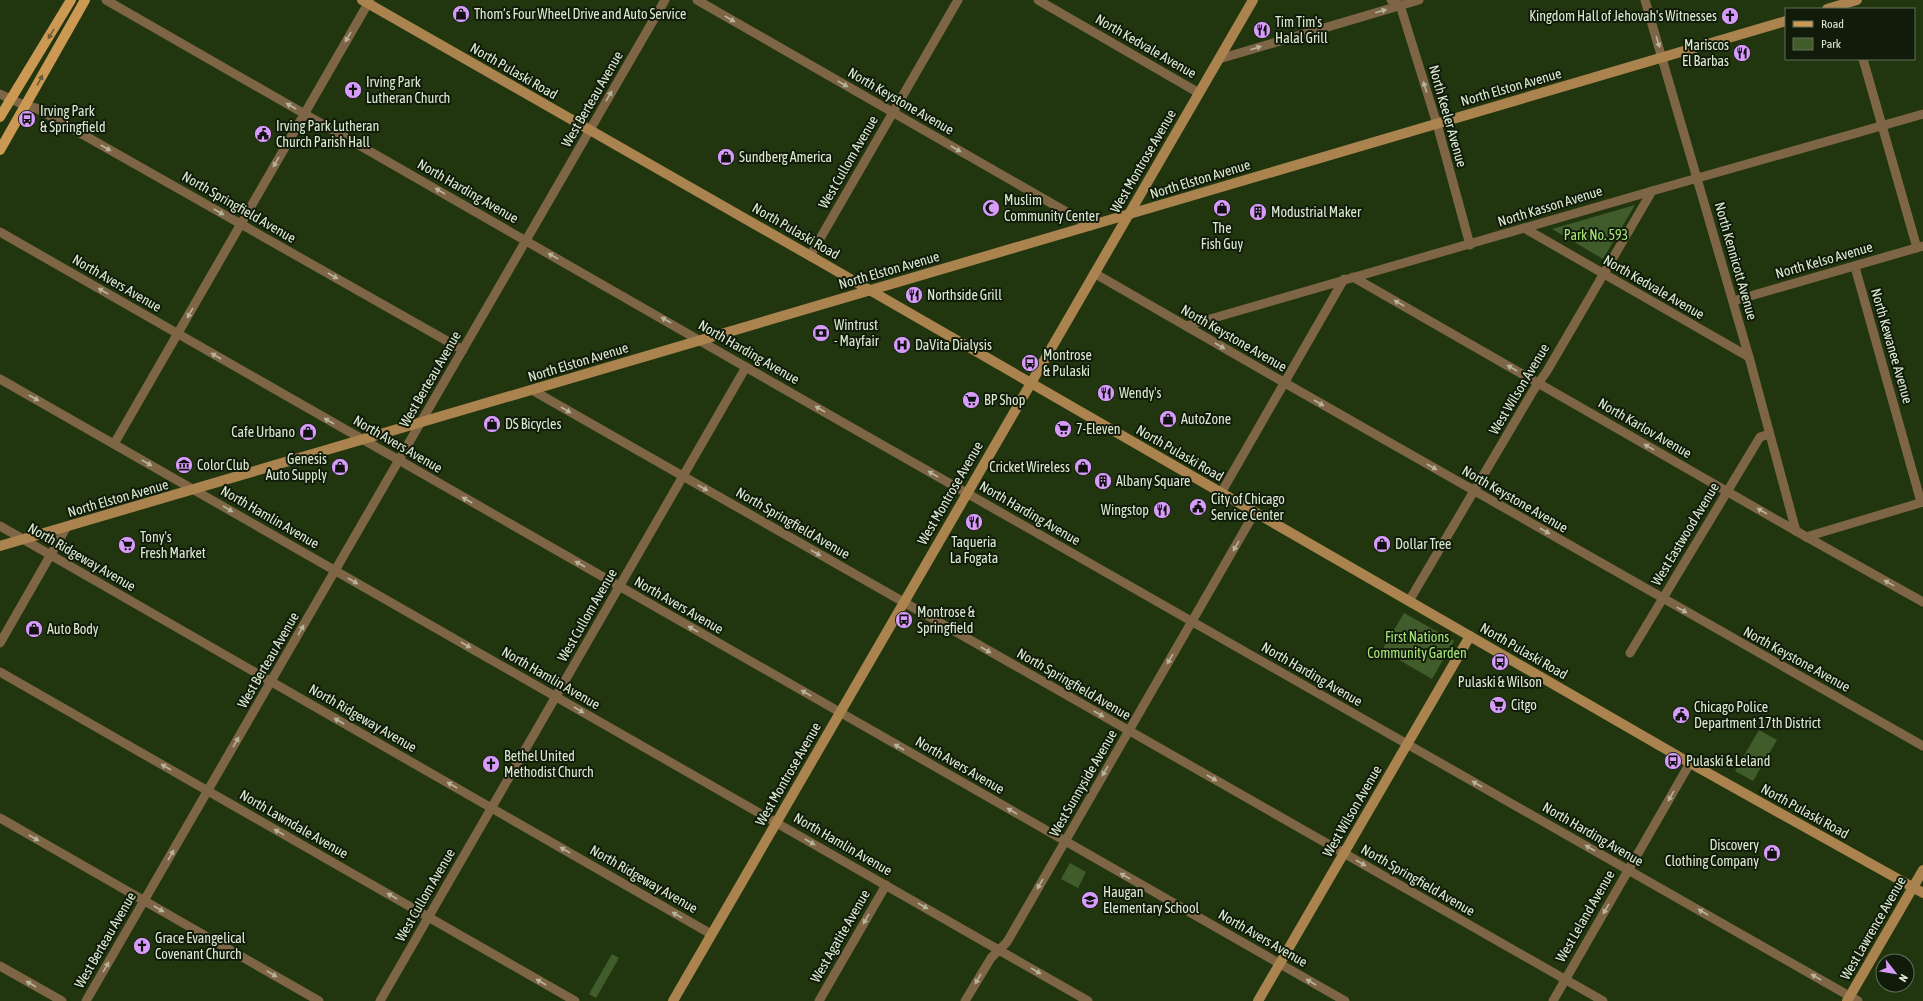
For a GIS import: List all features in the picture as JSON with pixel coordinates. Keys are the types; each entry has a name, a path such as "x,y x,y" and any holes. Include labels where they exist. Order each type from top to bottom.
{"main road":[{"path":"0,117 71,0"},
{"path":"0,150 85,0"},
{"name":"West Montrose Avenue","path":"673,1001 1253,0"},
{"name":"North Pulaski Road","path":"367,1 1690,763 1923,893"},
{"path":"1832,8 1851,4"},
{"name":"North Elston Avenue","path":"0,546 66,528 869,290 1785,21"},
{"name":"West Wilson Avenue","path":"1258,1001 1470,636"},
{"name":"West Lawrence Avenue","path":"1851,999 1923,870"}],"street":[{"name":"North Harding Avenue","path":"106,0 1851,999"},
{"name":"West Berteau Avenue","path":"86,1001 665,0"},
{"name":"North Keystone Avenue","path":"696,0 1091,226"},
{"name":"West Cullom Avenue","path":"810,256 958,0"},
{"name":"North Kedvale Avenue","path":"1038,0 1199,93"},
{"path":"1391,0 1400,5"},
{"path":"1219,59 1419,0"},
{"name":"North Kennicott Avenue","path":"1645,0 1749,357 1796,531"},
{"path":"114,444 304,114 367,1"},
{"name":"North Keeler Avenue","path":"1400,5 1437,124 1470,245"},
{"path":"1863,60 1882,126 1920,247"},
{"name":"North Springfield Avenue","path":"0,94 26,106 36,108 463,350"},
{"name":"North Kasson Avenue","path":"1186,326 1923,114"},
{"name":"West Wilson Avenue","path":"1409,601 1538,383 1547,371 1652,191"},
{"name":"North Kedvale Avenue","path":"1524,228 1749,357"},
{"name":"North Avers Avenue","path":"0,232 1345,1001"},
{"name":"North Kelso Avenue","path":"1733,301 1920,247"},
{"name":"North Kewanee Avenue","path":"1855,267 1922,502"},
{"name":"North Keystone Avenue","path":"1094,273 1923,746"},
{"path":"1221,493 1285,383 1349,278"},
{"name":"North Karlov Avenue","path":"1349,278 1538,383 1806,537 1923,602"},
{"name":"West Cullom Avenue","path":"380,1001 746,367"},
{"name":"North Hamlin Avenue","path":"0,379 1088,1001"},
{"name":"North Springfield Avenue","path":"532,390 1603,1001"},
{"name":"West Eastwood Avenue","path":"1630,653 1760,437 1769,434"},
{"path":"1806,537 1922,502"},
{"name":"West Sunnyside Avenue","path":"966,1001 990,958 1007,942 1255,512"},
{"name":"North Ridgeway Avenue","path":"0,526 711,934"},
{"path":"0,643 66,528"},
{"name":"North Lawndale Avenue","path":"0,672 575,1001"},
{"name":"West Leland Avenue","path":"1552,1001 1690,763"},
{"path":"0,818 319,1001"},
{"name":"West Agatite Avenue","path":"819,1001 886,885"},
{"path":"0,966 62,1001"}],"green space":[{"name":"Park No. 593","path":"1635,205 1603,259 1552,229"},
{"name":"First Nations Community Garden","path":"1404,613 1454,641 1432,679 1382,650"},
{"path":"1759,730 1777,740 1753,781 1735,771"},
{"path":"1070,863 1086,872 1078,888 1061,879"},
{"path":"612,954 619,958 596,998 589,994"}],"place":[{"name":"Thom’s Four Wheel Drive and Auto Service","path":"461,14"},
{"name":"Kingdom Hall of Jehovah's Witnesses","path":"1730,16"},
{"name":"Tim Tim's Halal Grill","path":"1262,30"},
{"name":"Mariscos El Barbas","path":"1742,53"},
{"name":"Irving Park Lutheran Church","path":"353,90"},
{"name":"Irving Park & Springfield","path":"27,119"},
{"name":"Irving Park Lutheran Church Parish Hall","path":"263,134"},
{"name":"Sundberg America","path":"726,157"},
{"name":"Muslim Community Center","path":"991,208"},
{"name":"The Fish Guy","path":"1222,208"},
{"name":"Modustrial Maker","path":"1258,212"},
{"name":"Northside Grill","path":"914,295"},
{"name":"Wintrust - Mayfair","path":"821,333"},
{"name":"DaVita Dialysis","path":"902,345"},
{"name":"Montrose & Pulaski","path":"1030,363"},
{"name":"Wendy's","path":"1106,393"},
{"name":"BP Shop","path":"971,400"},
{"name":"AutoZone","path":"1168,419"},
{"name":"DS Bicycles","path":"492,424"},
{"name":"7-Eleven","path":"1063,429"},
{"name":"Cafe Urbano","path":"308,432"},
{"name":"Color Club","path":"184,465"},
{"name":"Genesis Auto Supply","path":"340,467"},
{"name":"Cricket Wireless","path":"1083,467"},
{"name":"Albany Square","path":"1103,481"},
{"name":"City of Chicago Service Center","path":"1198,507"},
{"name":"Wingstop","path":"1162,510"},
{"name":"Taqueria La Fogata","path":"974,522"},
{"name":"Dollar Tree","path":"1382,544"},
{"name":"Tony's Fresh Market","path":"127,545"},
{"name":"Montrose & Springfield","path":"904,620"},
{"name":"Auto Body","path":"34,629"},
{"name":"Pulaski & Wilson","path":"1500,662"},
{"name":"Citgo","path":"1498,705"},
{"name":"Chicago Police Department 17th District","path":"1681,715"},
{"name":"Pulaski & Leland","path":"1673,761"},
{"name":"Bethel United Methodist Church","path":"491,764"},
{"name":"Discovery Clothing Company","path":"1772,853"},
{"name":"Haugan Elementary School","path":"1090,900"},
{"name":"Grace Evangelical Covenant Church","path":"142,946"}]}
